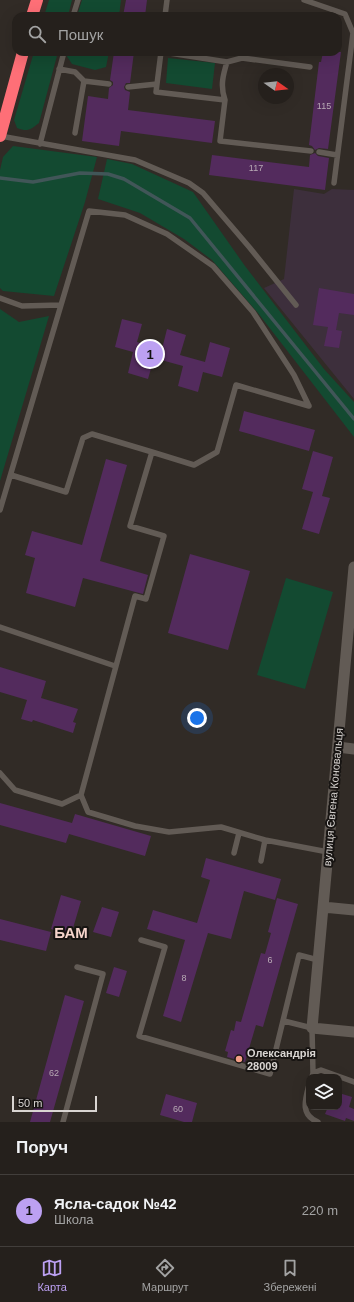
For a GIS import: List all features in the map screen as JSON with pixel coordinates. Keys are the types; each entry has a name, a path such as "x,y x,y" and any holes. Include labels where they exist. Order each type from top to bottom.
{"highway":[{"path":"33,12 36,0"},
{"path":"0,136 21,56"}],"street":[{"name":"вулиця Євгена Коновальця","path":"312,1028 353,592 354,567"},
{"path":"338,747 354,748"},
{"path":"323,907 354,910"},
{"path":"312,1028 354,1032"}],"lane":[{"path":"74,12 78,0"},
{"path":"165,12 166,0"},
{"path":"304,0 339,12"},
{"path":"334,183 352,60 353,35 345,14 342,13"},
{"path":"40,144 63,56"},
{"path":"161,56 156,92 225,100"},
{"path":"188,56 227,62 242,58 310,67"},
{"path":"227,62 223,75 222,91 225,100 220,141 311,151"},
{"path":"59,69 75,72 84,81 109,84"},
{"path":"76,133 84,81"},
{"path":"128,87 157,84"},
{"path":"0,136 135,160 189,183 203,193 296,305"},
{"path":"319,152 337,155"},
{"path":"0,510 10,475 89,211 125,215 167,234 213,266 253,312 294,375 309,406 236,385 217,452 194,464 92,434 83,438 66,492 10,475"},
{"path":"0,298 22,306 61,305"},
{"path":"152,452 130,526 164,536 146,599 135,596 115,666 81,795 88,812 135,826 169,832 221,828 265,840 328,852"},
{"path":"0,627 115,666"},
{"path":"0,773 15,790 62,804 81,795"},
{"path":"234,853 239,832"},
{"path":"261,861 265,840"},
{"path":"141,940 165,947 139,1036 270,1074 299,955 318,960"},
{"path":"63,1122 103,974 78,967"},
{"path":"284,1021 312,1028 312,1074"},
{"path":"314,1074 321,1070 332,1074"},
{"path":"342,1078 354,1082"},
{"path":"306,1096 304,1103 306,1112 318,1122"}],"shaded area":[{"path":"294,189 324,194 332,189 354,190 354,399 264,288 284,279"}],"green space":[{"path":"49,0 72,0 69,12 45,12"},
{"path":"82,0 121,0 120,12 78,12"},
{"path":"33,56 57,56 39,123 31,129 24,130 17,128 14,120"},
{"path":"67,56 108,56 106,67 95,70 72,64"},
{"path":"168,58 215,63 212,89 166,83"},
{"path":"13,146 97,157 85,202 54,296 3,291 0,288 0,170 3,157"},
{"path":"107,159 132,164 193,192 245,266 324,369 354,402 354,437 258,313 212,260 184,239 140,213 98,199"},
{"path":"0,309 19,322 49,316 0,481"},
{"path":"286,578 333,592 305,689 257,675"}],"building":[{"path":"126,0 147,0 146,12 124,12"},
{"path":"113,56 133,56 130,83 126,83 124,87 125,90 130,92 128,110 215,121 212,143 121,131 119,146 82,141 88,96 108,99 109,88 113,85 113,82 110,80"},
{"path":"322,56 340,56 328,149 319,148 315,150 309,145 319,62 321,62"},
{"path":"315,153 318,156 329,158 325,190 209,175 212,155 309,167 310,155"},
{"path":"319,288 354,294 354,315 339,313 336,330 342,331 339,348 324,346 328,327 313,325"},
{"path":"122,319 142,324 137,342 162,349 167,329 186,335 180,355 205,362 210,342 230,348 222,377 203,372 198,392 178,386 183,366 154,358 148,379 128,373 133,352 115,347"},
{"path":"244,411 315,430 309,451 239,431"},
{"path":"313,451 333,457 322,496 330,498 319,534 302,529 313,492 302,489"},
{"path":"106,459 127,465 100,561 148,575 143,594 83,578 75,607 26,593 35,558 25,555 32,531 82,545"},
{"path":"190,554 250,571 228,650 168,633"},
{"path":"0,667 46,681 41,698 78,709 73,722 76,723 73,733 33,720 32,722 21,719 27,700 0,692"},
{"path":"0,803 72,823 75,814 151,836 145,856 69,834 66,843 0,825"},
{"path":"206,858 281,879 275,900 244,891 231,939 208,933 181,1022 163,1016 185,940 147,929 153,910 197,923 210,880 201,877"},
{"path":"61,895 81,901 71,935 51,929"},
{"path":"277,898 298,904 263,1027 256,1025 245,1062 227,1057 228,1052 225,1051 231,1030 234,1031 236,1021 241,1022 261,953 265,954 271,933 268,932"},
{"path":"102,907 119,912 111,937 93,932"},
{"path":"0,919 51,932 46,951 0,940"},
{"path":"114,967 127,971 119,997 106,993"},
{"path":"65,995 84,1001 50,1122 30,1122"},
{"path":"166,1094 197,1103 192,1122 184,1122 160,1115"},
{"path":"342,1094 352,1097 349,1107 354,1109 354,1121 346,1118 345,1121 325,1114 327,1110 342,1110"}],"waterway":[{"path":"0,178 33,182 80,173 108,174 124,179 190,218 354,419"}],"place":[{"name":"Ясла-садок №42","path":"150,354"},
{"name":"Олександрія 28009","path":"239,1059"}],"district":[{"name":"БАМ","path":"71,932"}]}
